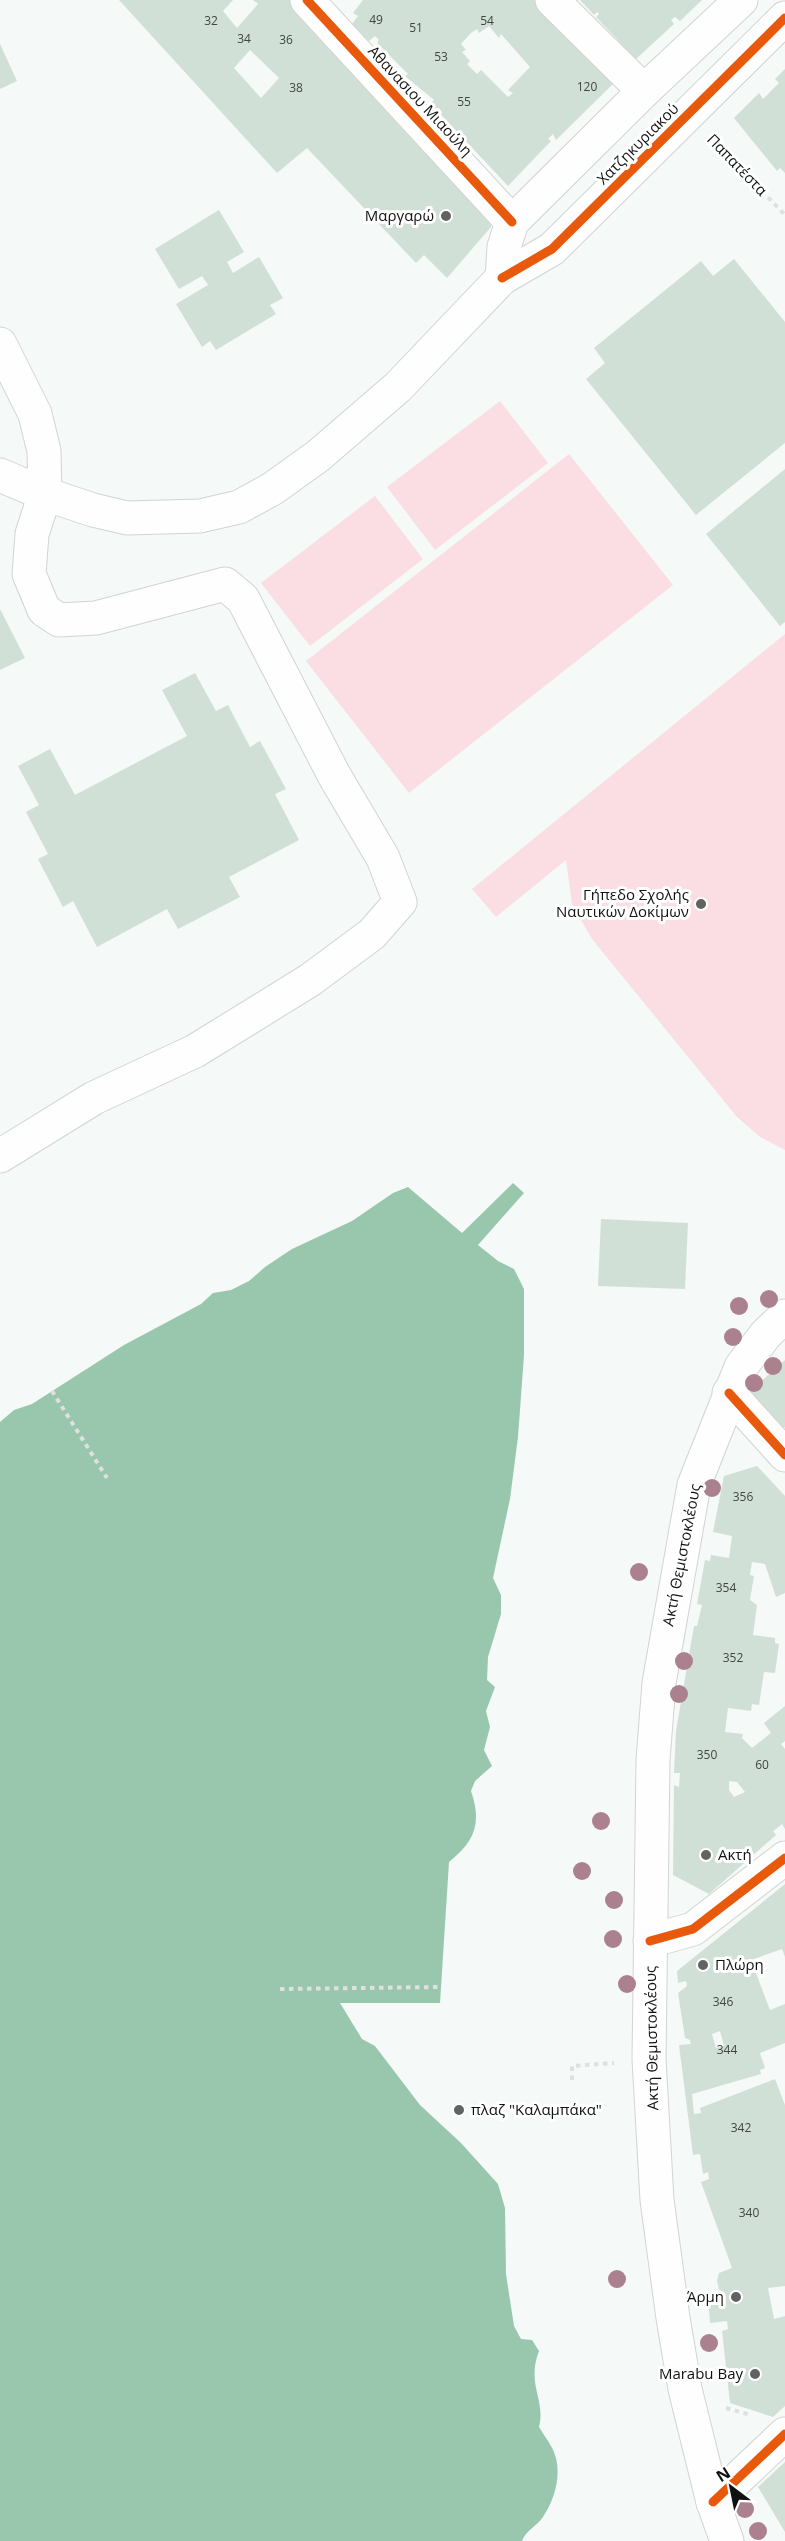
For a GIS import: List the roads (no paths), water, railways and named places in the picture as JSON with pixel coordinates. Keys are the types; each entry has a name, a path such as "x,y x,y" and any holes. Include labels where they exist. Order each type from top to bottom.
{"street":[{"name":"Αθανασιου Μιαούλη","path":"307,0 512,222"},
{"path":"552,0 644,91"},
{"path":"502,278 504,247 512,222 644,91 741,0"},
{"name":"Χατζηκυριακού","path":"0,475 45,494 93,510 127,518 200,516 239,507 272,489 318,456 389,395 502,278 552,249 785,18"},
{"path":"0,344 35,414 44,451 45,494 32,534 28,574 44,610 59,620 96,618 225,584 243,599 334,775 383,858 400,902 372,934 310,980 195,1051 94,1098 0,1156"},
{"name":"Ακτή Θεμιστοκλέους","path":"727,2541 713,2502 683,2377 657,2200 649,2059 651,1813 659,1683 694,1485 741,1367 766,1334 785,1316"},
{"path":"729,1393 785,1455"},
{"path":"650,1941 693,1929 785,1858"},
{"path":"713,2502 785,2434"}],"place":[{"name":"Μαργαρώ","path":"446,216"},
{"name":"Γήπεδο Σχολής Ναυτικών Δοκίμων","path":"701,904"},
{"name":"Ακτή","path":"706,1855"},
{"name":"Πλώρη","path":"703,1965"},
{"name":"πλαζ \"Καλαμπάκα\"","path":"459,2110"},
{"name":"Άρμη","path":"736,2297"},
{"name":"Marabu Bay","path":"755,2374"}]}
